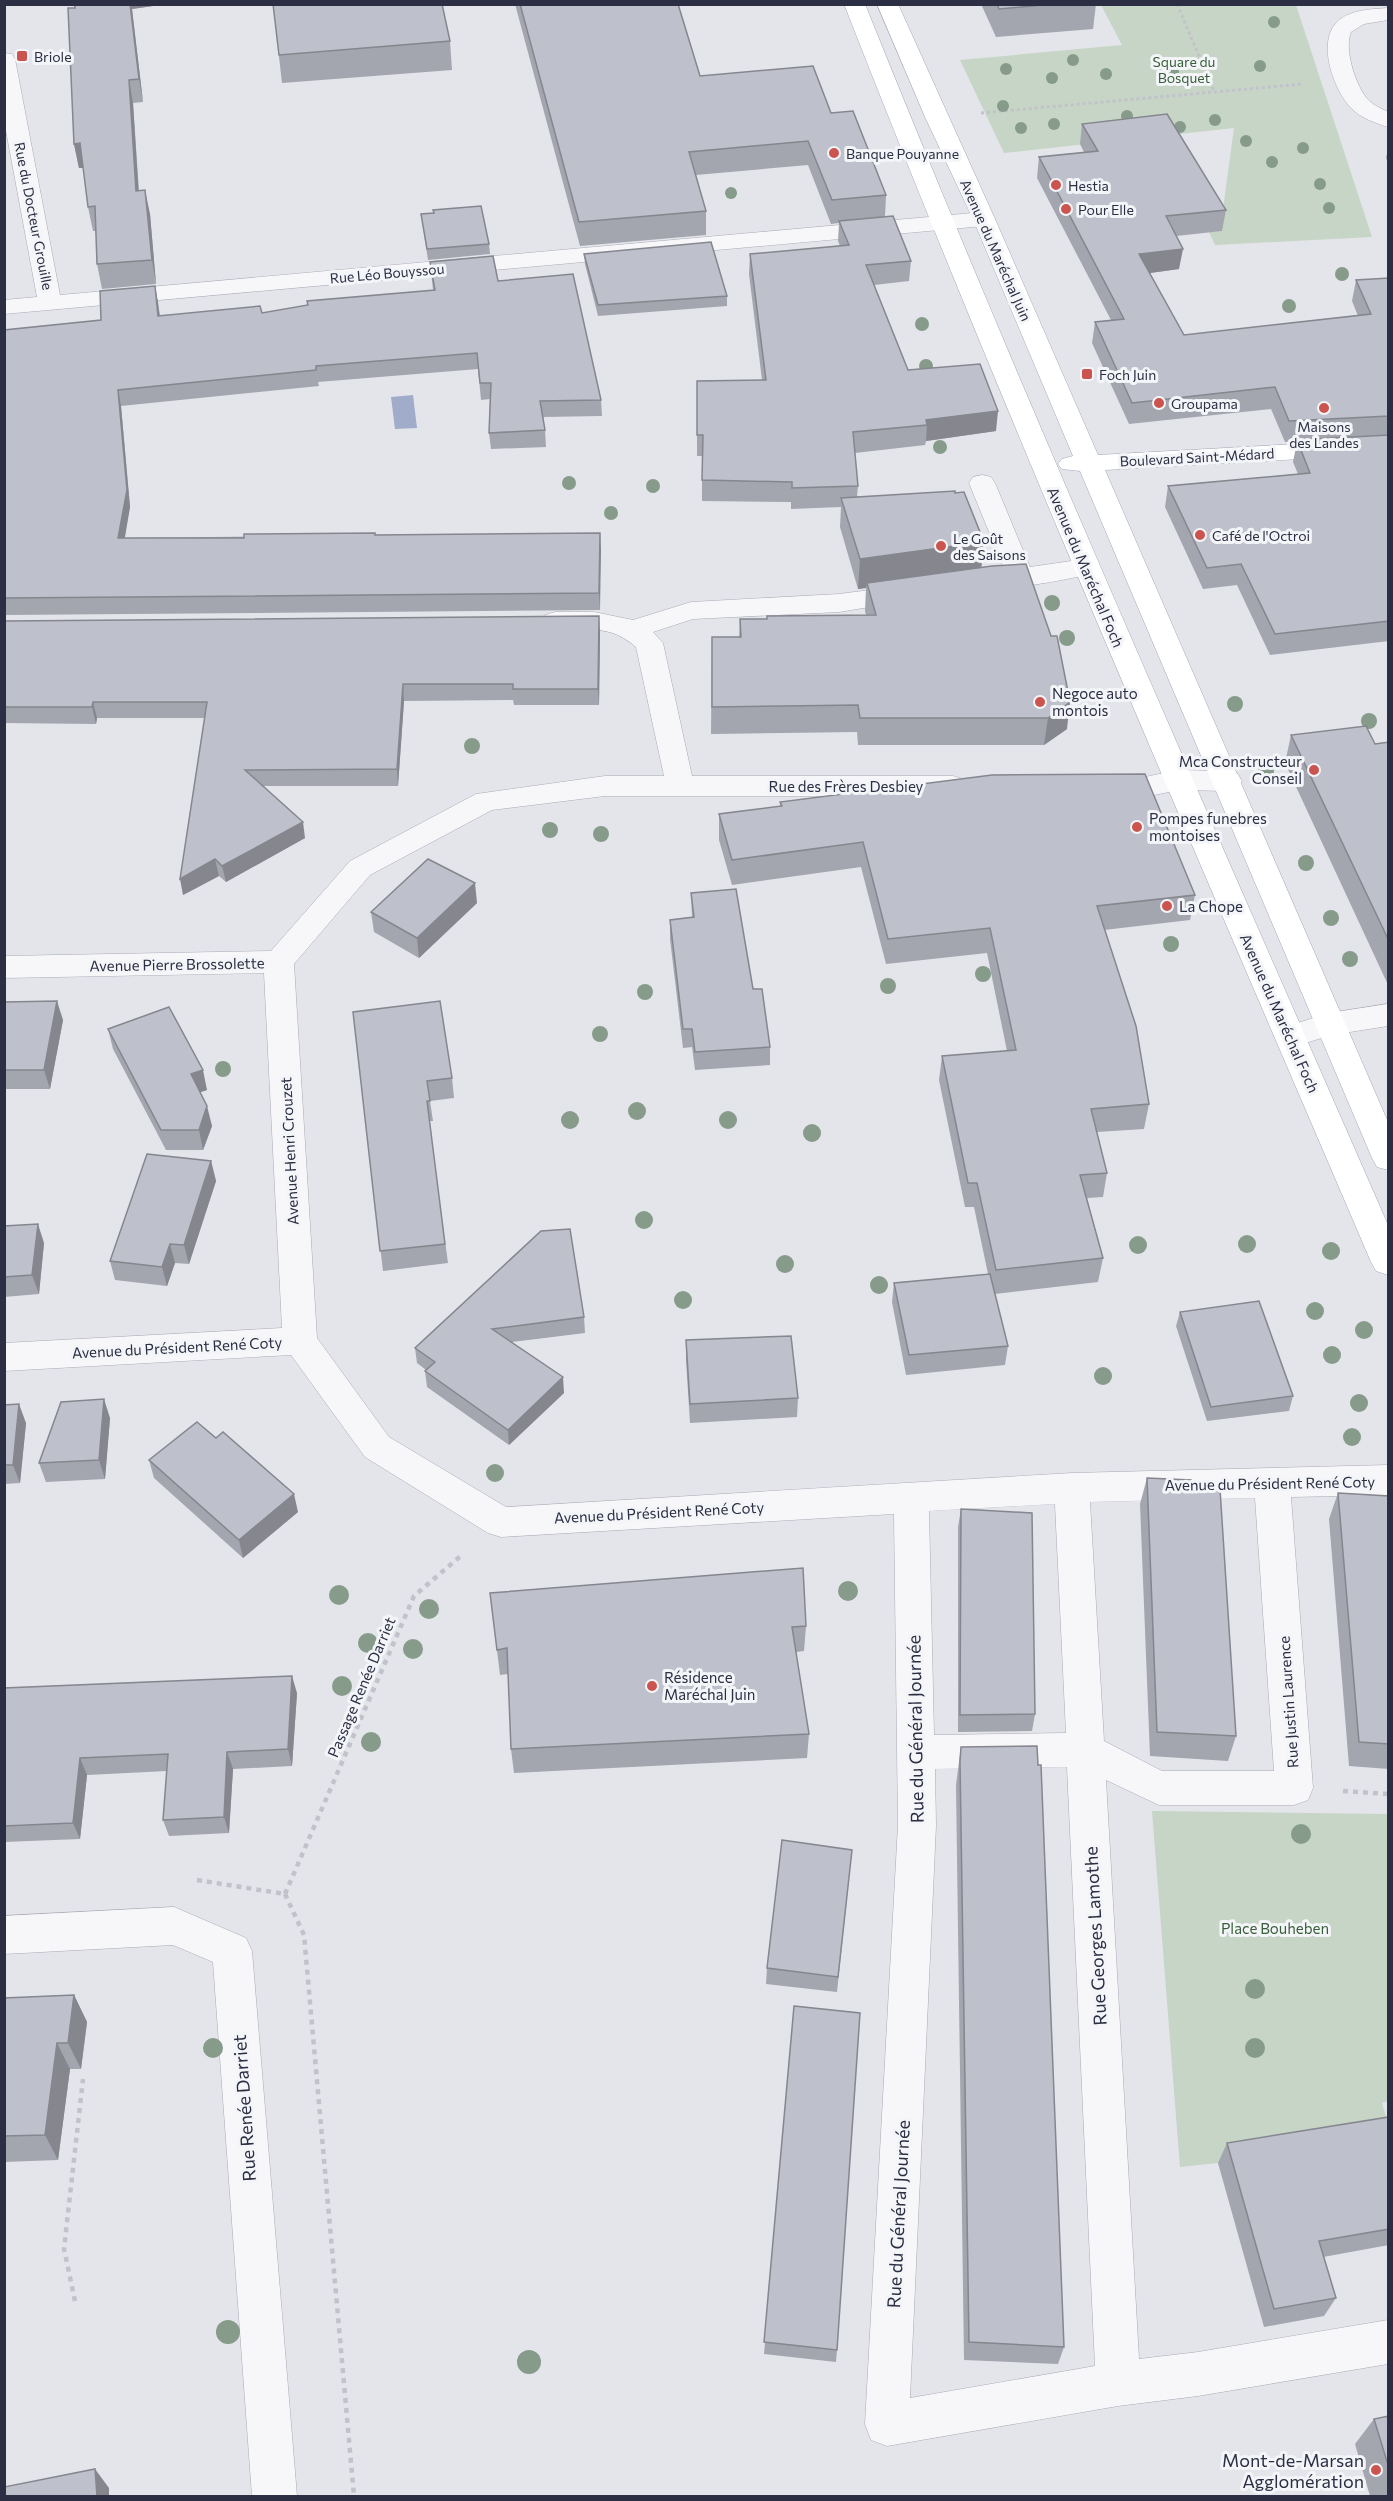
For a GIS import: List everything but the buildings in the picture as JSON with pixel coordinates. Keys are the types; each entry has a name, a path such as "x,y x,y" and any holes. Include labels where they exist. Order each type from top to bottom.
{"main road":[{"path":"854,4 941,223 1042,466"},
{"name":"Avenue du Maréchal Juin","path":"887,4 936,117 984,219 1089,463"},
{"name":"Boulevard Saint-Médard","path":"1042,466 1389,446"},
{"path":"1089,463 1228,781 1329,1024 1389,1158"},
{"name":"Avenue du Maréchal Foch","path":"1042,466 1389,1262"}],"street":[{"path":"1389,14 1349,22 1341,30 1337,40 1350,92 1358,103 1372,113 1389,120"},
{"name":"Rue du Docteur Grouille","path":"4,59 50,303"},
{"name":"Rue Léo Bouyssou","path":"4,307 984,219"},
{"path":"982,483 1021,578"},
{"path":"964,585 1085,567"},
{"path":"634,629 691,611 839,603 930,590"},
{"path":"529,622 613,621 634,629 649,643 680,785"},
{"path":"1085,786 1145,787 1179,780 1228,781"},
{"name":"Rue des Frères Desbiey","path":"680,785 978,786"},
{"name":"Avenue Pierre Brossolette","path":"4,967 279,962 360,868 486,801 605,786 680,785"},
{"name":"Avenue Henri Crouzet","path":"279,962 300,1341"},
{"path":"1290,1036 1329,1024 1389,1015"},
{"name":"Avenue du Président René Coty","path":"4,1357 300,1341 377,1447 501,1522 1072,1488 1389,1480"},
{"name":"Rue Justin Laurence","path":"916,1752 1085,1750 1159,1788 1294,1788 1272,1482"},
{"name":"Rue Georges Lamothe","path":"1072,1488 1118,2384"},
{"name":"Rue du Général Journée","path":"911,1497 917,1825 887,2424 1118,2384 1389,2342"},
{"name":"Rue Renée Darriet","path":"4,1935 174,1926 232,1951 274,2496"}],"path":[{"path":"1177,4 1214,91"},
{"path":"936,117 1347,80"},
{"name":"Passage Renée Darriet","path":"354,2496 304,1935 285,1894 414,1596 501,1522"},
{"path":"75,2301 64,2249 83,2079"}],"green space":[{"name":"Square du Bosquet","path":"1101,5 1296,5 1372,237 1215,245 1209,232 1220,231 1234,128 1004,153 960,60 1122,45"},
{"name":"Place Bouheben","path":"1152,1811 1388,1814 1388,2101 1382,2103 1388,2123 1218,2163 1180,2167"}],"water":[{"path":"413,395 417,428 395,429 391,397"}],"place":[{"name":"Briole","path":"22,56"},
{"name":"Banque Pouyanne","path":"834,153"},
{"name":"Hestia","path":"1056,185"},
{"name":"Pour Elle","path":"1066,209"},
{"name":"Foch Juin","path":"1087,374"},
{"name":"Groupama","path":"1159,403"},
{"name":"Maisons des Landes","path":"1324,408"},
{"name":"Café de l'Octroi","path":"1200,535"},
{"name":"Le Goût des Saisons","path":"941,546"},
{"name":"Negoce auto montois","path":"1040,702"},
{"name":"Mca Constructeur Conseil","path":"1314,770"},
{"name":"Pompes funebres montoises","path":"1137,827"},
{"name":"La Chope","path":"1167,906"},
{"name":"Résidence Maréchal Juin","path":"652,1686"},
{"name":"Mont-de-Marsan Agglomération","path":"1376,2470"}]}
